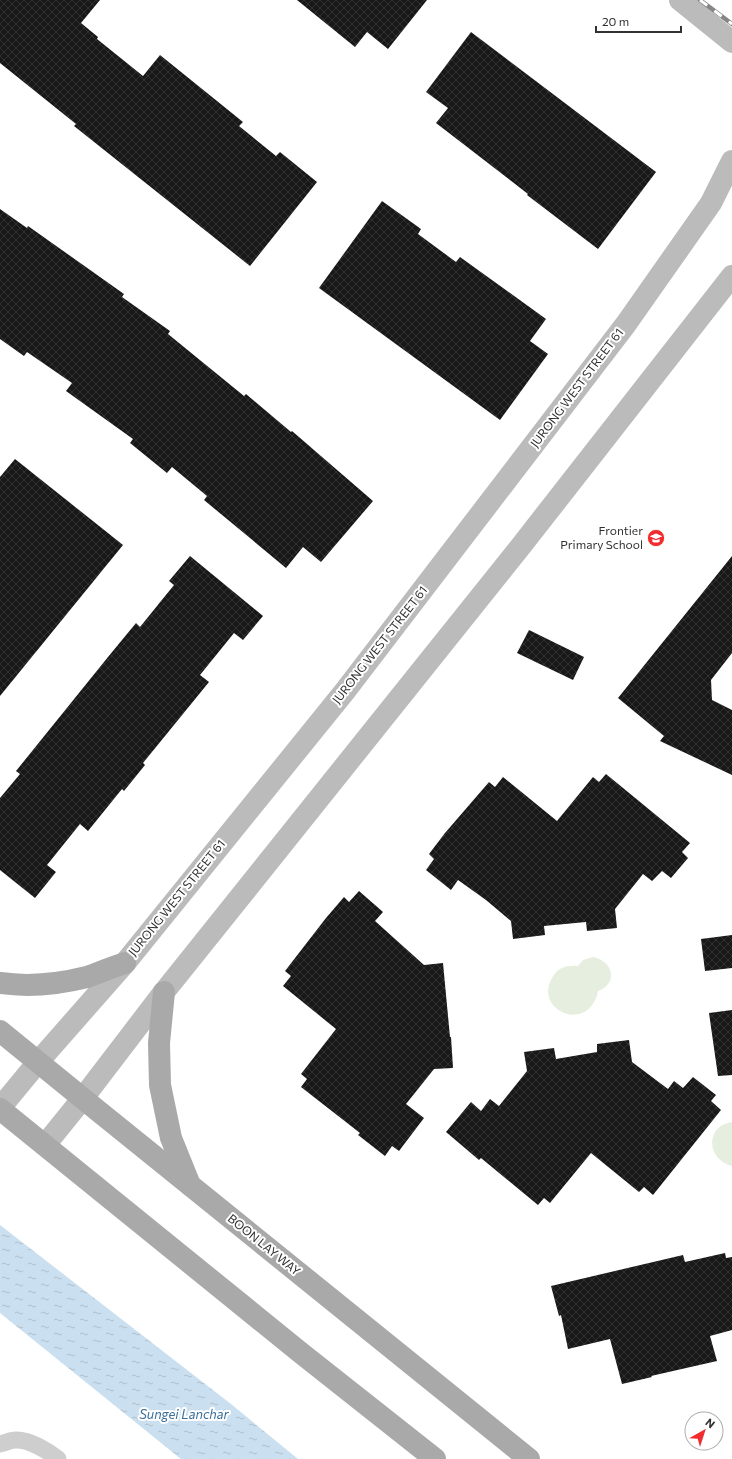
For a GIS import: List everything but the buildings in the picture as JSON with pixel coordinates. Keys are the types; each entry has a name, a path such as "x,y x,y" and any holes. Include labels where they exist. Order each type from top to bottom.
{"main road":[{"path":"0,983 13,985 46,984 87,977 125,963"},
{"path":"164,992 158,1043 160,1085 172,1138 190,1186"},
{"name":"BOON LAY WAY","path":"0,1031 529,1459"},
{"path":"0,1109 435,1459"}],"street":[{"path":"680,0 732,42"},
{"name":"JURONG WEST STREET 61","path":"0,1109 38,1062 125,963 345,691 626,324 711,204 732,161"},
{"path":"44,1145 83,1098 164,992 516,552 732,276"}],"lane":[{"path":"0,1444 16,1440 34,1444 58,1459"}],"green space":[{"path":"593,957 600,959 609,968 611,978 609,983 598,991 593,1004 584,1012 574,1015 564,1013 556,1008 550,1000 548,990 554,974 563,968 578,966 583,960"},
{"path":"732,1122 732,1166 723,1162 717,1157 713,1150 712,1142 713,1135 717,1129 723,1124"}],"water":[{"name":"Sungei Lanchar","path":"0,1225 231,1404 298,1459 181,1459 0,1313"}],"railway":[{"path":"700,0 732,24"}],"place":[{"name":"Frontier Primary School","path":"656,538"}]}
